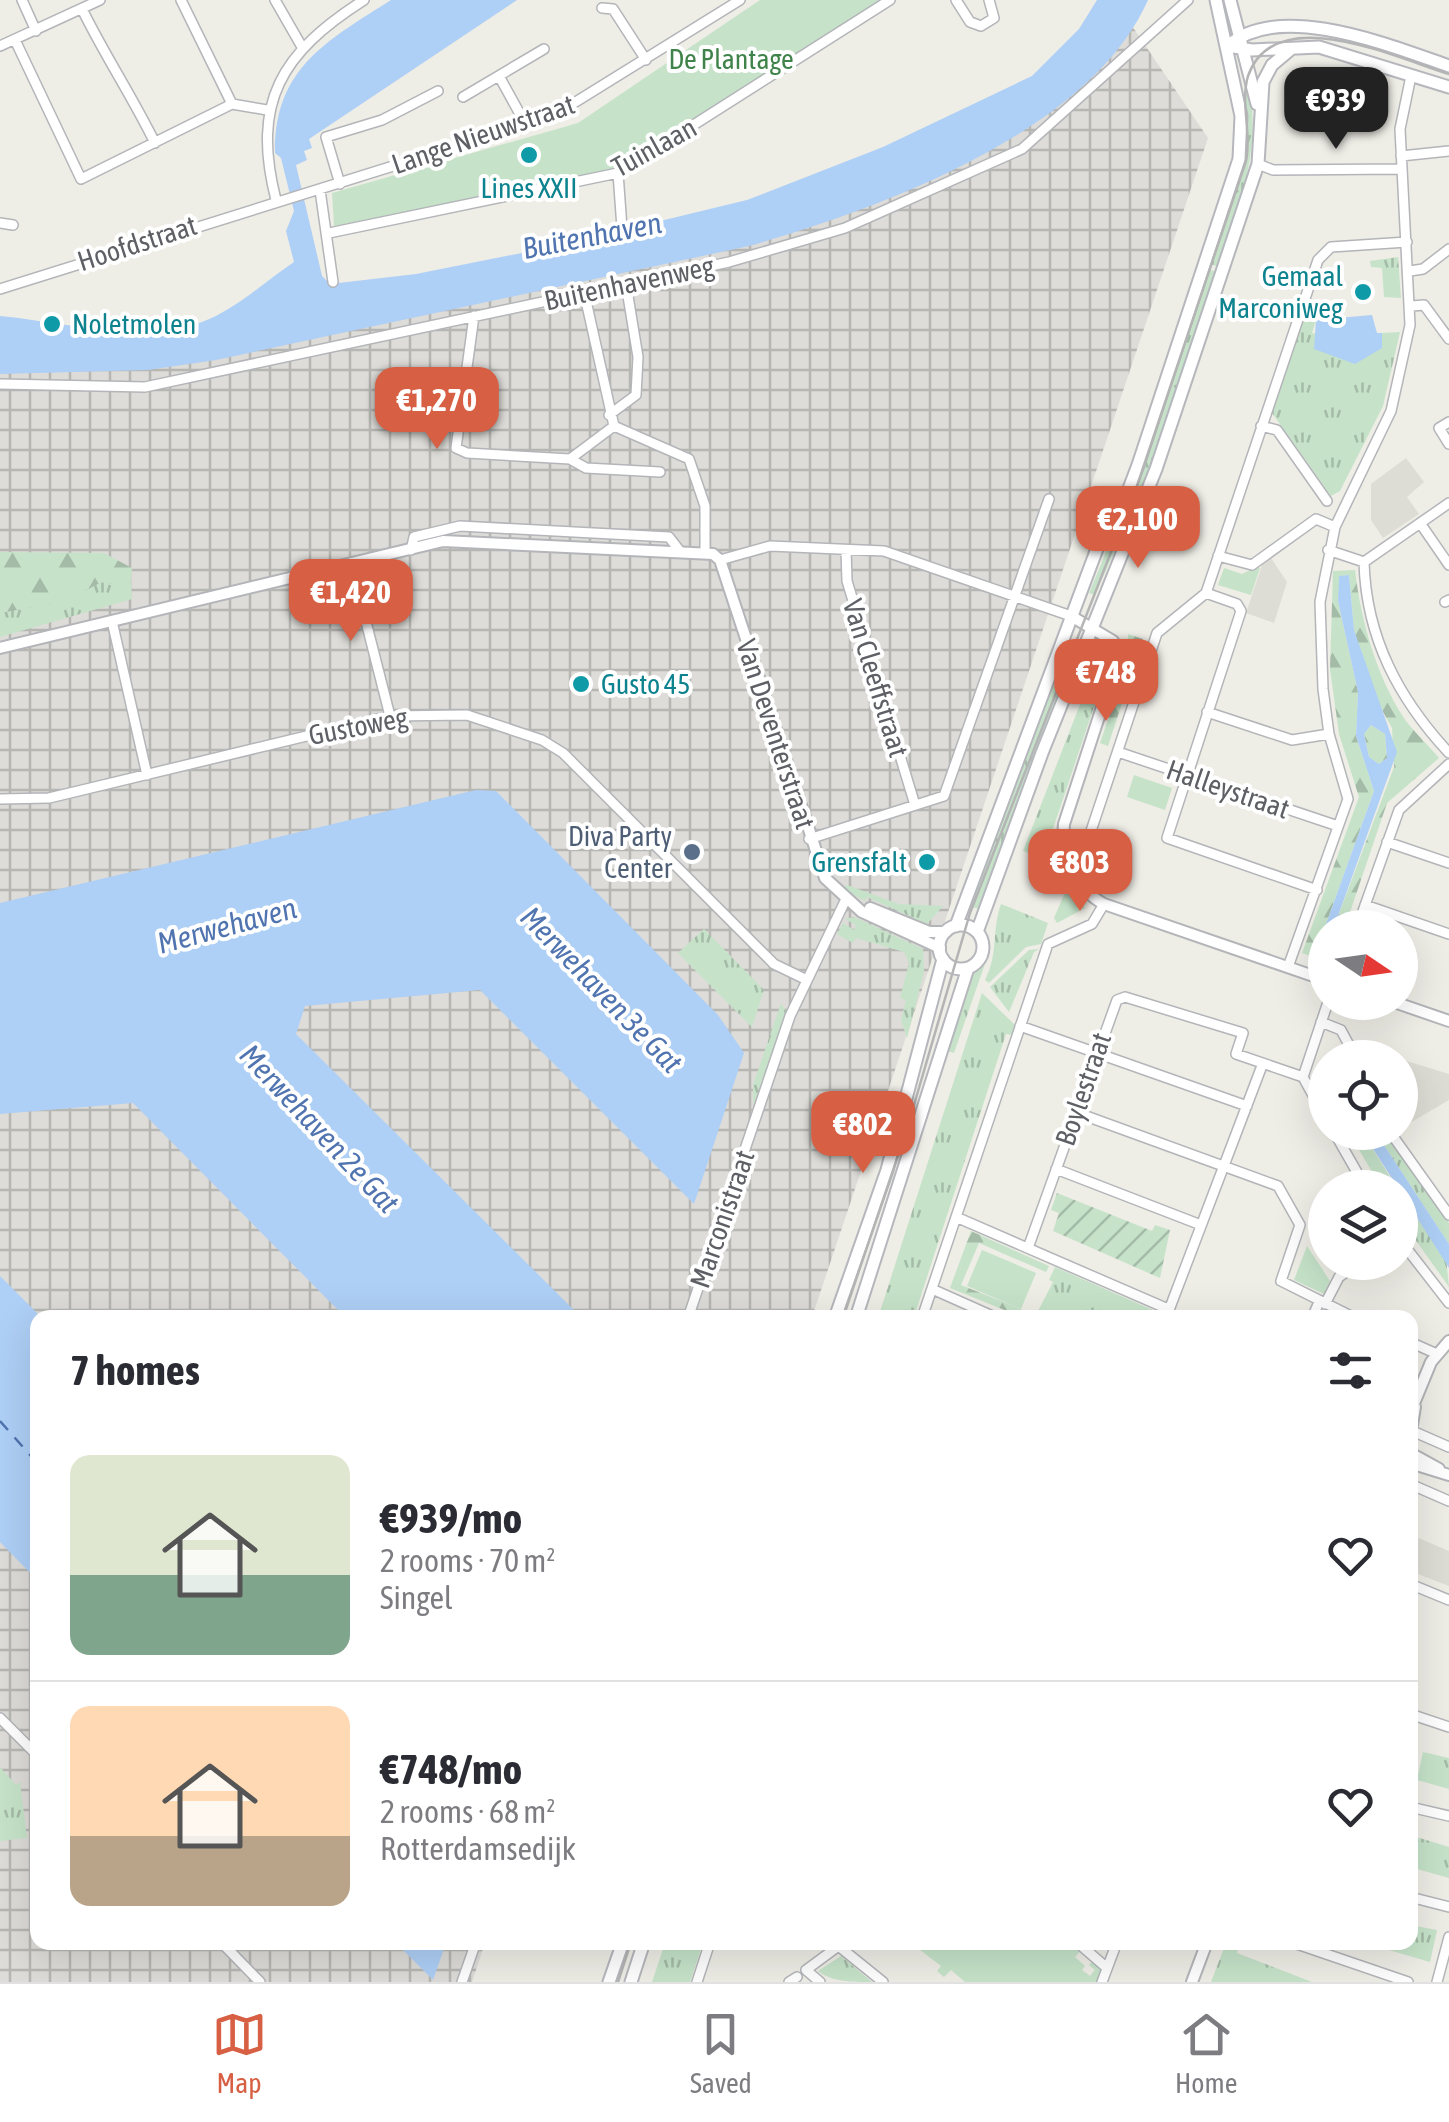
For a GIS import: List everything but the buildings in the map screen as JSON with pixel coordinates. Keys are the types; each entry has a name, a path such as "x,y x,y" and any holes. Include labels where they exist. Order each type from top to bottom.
{"main road":[{"path":"839,1310 886,1170 922,1044 942,954 1025,751 1101,538 1124,502 1239,159 1244,135 1216,0"},
{"path":"1230,0 1260,113"},
{"path":"1228,46 1238,34 1260,26 1317,23 1449,66"},
{"path":"1228,46 1328,49 1449,87"},
{"path":"859,1310 968,968 982,953 977,932 1042,753 1156,469 1258,164 1266,74 1291,49"},
{"path":"1232,76 1248,71"},
{"path":"951,929 977,932"},
{"path":"942,954 952,967 968,968"},
{"path":"610,1982 621,1950"},
{"path":"631,1982 641,1950"}],"street":[{"path":"22,0 36,30"},
{"path":"71,0 106,58 121,72 156,143"},
{"path":"0,46 100,0"},
{"path":"181,0 232,104"},
{"path":"275,0 302,47"},
{"path":"276,200 266,152 267,110 302,47 321,28 364,0"},
{"name":"Lange Nieuwstraat","path":"320,190 575,106 740,0"},
{"name":"Tuinlaan","path":"329,232 618,173 890,0"},
{"path":"956,0 970,22 981,26 994,18 989,0"},
{"name":"Buitenhavenweg","path":"0,384 145,387 729,262 845,228 1022,149 1188,0"},
{"path":"602,8 613,9 646,60"},
{"path":"16,40 81,179 232,104 267,110"},
{"path":"463,96 544,48"},
{"path":"499,76 526,125"},
{"path":"1288,967 1348,800 1329,734 1319,644 1328,550 1334,527 1390,411 1412,306 1401,170 1401,114 1411,76"},
{"path":"340,184 326,137 382,120 438,91"},
{"path":"1401,156 1449,151"},
{"path":"1258,164 1273,170 1401,170"},
{"path":"618,173 622,228"},
{"path":"320,190 329,232 333,282"},
{"name":"Hoofdstraat","path":"0,289 276,200 320,190"},
{"path":"0,223 13,225"},
{"path":"1108,884 1088,840 1160,630 1206,593 1321,254 1331,247 1407,242"},
{"path":"1410,271 1424,269 1449,248"},
{"path":"609,416 636,396 638,357 626,284"},
{"path":"584,292 609,416 614,426 689,458 705,506 705,552"},
{"path":"1412,306 1424,305 1449,339"},
{"path":"474,316 456,448 467,453 570,459 586,468 660,472"},
{"path":"1449,422 1439,428 1449,444"},
{"path":"570,459 614,426"},
{"path":"1261,426 1277,430 1327,502"},
{"path":"810,839 944,796 1049,499"},
{"path":"1364,562 1449,503"},
{"path":"1218,556 1252,565 1316,520 1334,527"},
{"path":"1420,523 1449,565"},
{"path":"0,648 462,539 705,552 720,560 770,546 884,551 1071,616 1113,641 1120,655 1064,824 1063,841 1086,891 1104,904 1308,974"},
{"name":"Van Cleeffstraat","path":"846,550 847,581 915,805"},
{"path":"1328,550 1364,562"},
{"name":"Van Deventerstraat","path":"720,560 825,878 862,912 942,954"},
{"path":"1364,562 1368,600 1384,658 1408,704 1449,753"},
{"path":"352,563 390,716"},
{"path":"1206,593 1238,604 1241,611 1167,838 1317,890"},
{"path":"112,621 147,775"},
{"path":"1207,712 1292,740 1329,734"},
{"name":"Gustoweg","path":"0,799 49,798 390,716 467,715 542,740 563,753 774,964 804,978"},
{"name":"Halleystraat","path":"1118,752 1338,826"},
{"path":"1363,910 1399,810 1449,764"},
{"path":"1387,842 1449,863"},
{"path":"846,899 928,932 951,929"},
{"name":"Marconistraat","path":"691,1310 804,978 846,899"},
{"path":"925,1310 1048,944 1092,924 1104,904"},
{"path":"1365,905 1449,934"},
{"name":"Boylestraat","path":"1028,1248 1112,1004 1125,997 1243,1033 1236,1054 1263,1063"},
{"path":"1418,1010 1449,1021"},
{"path":"1304,1077 1320,1022 1341,1030 1346,1040"},
{"path":"1020,1026 1247,1106"},
{"path":"1168,1310 1263,1063 1304,1077 1308,1085"},
{"path":"1075,1112 1278,1186 1300,1225 1281,1281 1337,1310"},
{"path":"1404,1150 1445,1202 1449,1215"},
{"path":"1056,1169 1201,1225"},
{"path":"956,1217 1161,1310"},
{"path":"1418,1263 1449,1303"},
{"path":"1317,1310 1337,1280"},
{"path":"932,1288 980,1310"},
{"path":"1418,1397 1437,1354 1449,1342"},
{"path":"1418,1346 1437,1354"},
{"path":"1418,1436 1449,1447"},
{"path":"1418,1458 1447,1474"},
{"path":"1418,1465 1447,1474"},
{"path":"1418,1487 1449,1501"},
{"path":"1418,1587 1449,1600"},
{"path":"1418,1717 1449,1727"},
{"path":"0,1718 30,1748"},
{"path":"1418,1809 1449,1816"},
{"path":"1418,1899 1449,1907"},
{"path":"1437,1982 1449,1936"},
{"path":"230,1950 260,1982"},
{"path":"462,1982 473,1950"},
{"path":"697,1982 707,1950"},
{"path":"798,1976 831,1950"},
{"path":"846,1950 882,1982"},
{"path":"1087,1950 1108,1968"},
{"path":"1102,1982 1114,1950"},
{"path":"1192,1982 1204,1950"},
{"path":"1314,1950 1408,1982"},
{"path":"798,1976 820,1982"}],"shaded area":[{"path":"1128,20 1208,138 814,1310 30,1310 30,1950 483,1950 472,1982 0,1982 0,348 174,347 905,168"},
{"path":"1406,458 1424,482 1407,497 1419,514 1383,538 1371,520 1371,484"},
{"path":"1271,558 1287,582 1274,623 1246,613 1262,565"},
{"path":"1418,1065 1449,1074 1449,1100 1418,1118"},
{"path":"1418,1538 1449,1551 1449,1586 1418,1574"}],"green space":[{"name":"De Plantage","path":"760,0 884,0 620,171 334,226 332,193 578,123"},
{"path":"1247,77 1252,102 1251,150 1242,196 1219,267 1208,263 1244,153"},
{"path":"1398,257 1401,298 1384,297 1382,268 1371,267 1370,261"},
{"path":"1206,269 1218,272 1121,554 1114,552 1095,595 1089,593 1132,490"},
{"path":"1305,316 1316,320 1312,333 1382,348 1382,333 1400,332 1383,406 1340,491 1331,496 1272,413"},
{"path":"0,552 104,553 132,568 131,582 123,586 102,582 64,601 0,613"},
{"path":"1224,568 1242,574 1260,568 1251,595 1218,585"},
{"path":"1355,570 1366,629 1386,685 1407,722 1439,758 1387,803 1351,910 1340,910 1394,767 1392,728 1374,696 1354,630 1349,575 1340,576 1338,601 1358,692 1356,736 1374,791 1331,910 1318,910 1359,797 1339,734 1330,669 1333,571"},
{"path":"102,582 123,586 131,582 132,599 0,637 0,613 64,601"},
{"path":"1128,634 1143,639 1108,746 1100,743 1129,659"},
{"path":"1074,642 1082,645 982,910 969,906 1052,686 1056,687"},
{"path":"1102,648 1111,654 1110,659 1053,829 1056,853 1044,858 1023,851"},
{"path":"1371,725 1385,734 1387,758 1379,764 1369,757 1364,734"},
{"path":"1134,775 1172,788 1165,810 1127,797"},
{"path":"1069,883 1085,908 1057,923 1054,918"},
{"path":"847,885 899,904 943,906 927,924 867,897 865,901 843,889"},
{"path":"1001,904 1048,923 1041,944 1026,947 989,983 985,980"},
{"path":"854,917 923,949 924,972 907,1038 901,1020 906,1000 900,998 909,963 904,952 856,938 853,943 837,934 843,923 854,930 856,925 845,919"},
{"path":"986,922 987,958 954,1053 945,1050 964,1005 968,973 986,954"},
{"path":"704,929 764,990 752,1027 678,953"},
{"path":"1039,949 1034,952 1009,1012 990,987 1029,950"},
{"path":"982,993 1016,1026 1013,1035 1006,1034 916,1310 881,1310"},
{"path":"781,1003 786,1011 753,1106 753,1085"},
{"path":"1359,1150 1373,1150 1386,1170 1371,1170"},
{"path":"1387,1150 1405,1150 1417,1170 1400,1170"},
{"path":"1418,1171 1449,1223 1449,1244 1418,1197"},
{"path":"1057,1193 1152,1231 1155,1225 1170,1230 1160,1278 1053,1231 1059,1213 1051,1210"},
{"path":"1418,1219 1446,1257 1449,1287 1418,1243"},
{"path":"971,1231 1049,1266 1046,1272 979,1243 961,1285 1021,1310 1005,1310 950,1288"},
{"path":"1307,1246 1308,1280 1330,1281 1324,1294 1294,1280"},
{"path":"982,1250 1036,1273 1021,1309 967,1286"},
{"path":"1055,1267 1153,1310 1039,1310 1053,1282 1049,1280"},
{"path":"1423,1752 1449,1758 1449,1789 1418,1780"},
{"path":"0,1767 16,1785 20,1782 27,1838 0,1841"},
{"path":"1418,1837 1449,1847 1449,1878 1418,1869"},
{"path":"1418,1926 1437,1930 1430,1962 1389,1950 1418,1950"},
{"path":"663,1950 701,1950 690,1982 652,1982"},
{"path":"920,1950 1081,1950 1075,1957 1085,1966 1082,1970 1090,1976 1095,1970 1089,1965 1095,1959 1105,1968 1100,1982 965,1982 951,1970 944,1977 937,1971 941,1966"},
{"path":"1223,1950 1238,1950 1237,1953 1312,1982 1211,1982"},
{"path":"841,1956 872,1982 836,1979 818,1971"}],"water":[{"path":"391,0 517,0 309,139 312,148 304,151 307,160 296,165 322,276 330,284 416,274 557,246 747,200 883,147 1032,76 1079,29 1097,0 1148,0 1119,47 1079,89 1030,127 917,187 801,230 749,246 216,360 148,370 0,374 0,316 101,330 178,328 226,311 294,262 286,231 294,211 281,158 275,153 284,99 294,78 326,44"},
{"path":"1372,315 1377,333 1382,333 1382,348 1355,364 1314,349 1316,320"},
{"path":"1349,575 1354,630 1397,752 1340,910 1331,910 1374,791 1356,736 1358,692 1338,601 1339,576","holes":["1371,725 1385,734 1387,758 1379,764 1369,757 1364,734"]},
{"path":"476,790 496,791 718,1015 744,1053 694,1204 480,990 305,1006 296,1034 574,1310 338,1310 133,1103 0,1114 0,903"},
{"path":"1374,1150 1387,1150 1400,1170 1387,1170"},
{"path":"1418,1197 1449,1244 1449,1268 1418,1219"},
{"path":"0,1276 34,1310 30,1310 30,1573 0,1542"},
{"path":"403,1950 444,1950 433,1980"}],"ferry route":[{"path":"0,1421 30,1455"}],"tram line":[{"path":"846,1310 907,1129 970,913 1138,483 1246,161 1248,76 1262,53 1283,41 1309,38 1339,40 1449,74"},
{"path":"618,1982 628,1950"}],"place":[{"name":"Lines XXII","path":"529,155"},
{"name":"Gemaal Marconiweg","path":"1363,292"},
{"name":"Noletmolen","path":"52,324"},
{"name":"Gusto 45","path":"581,684"},
{"name":"Diva Party Center","path":"692,852"},
{"name":"Grensfalt","path":"927,862"}],"water label":[{"name":"Buitenhaven","path":"592,236"},
{"name":"Merwehaven","path":"227,926"},
{"name":"Merwehaven 3e Gat","path":"601,990"},
{"name":"Merwehaven 2e Gat","path":"319,1129"}]}
